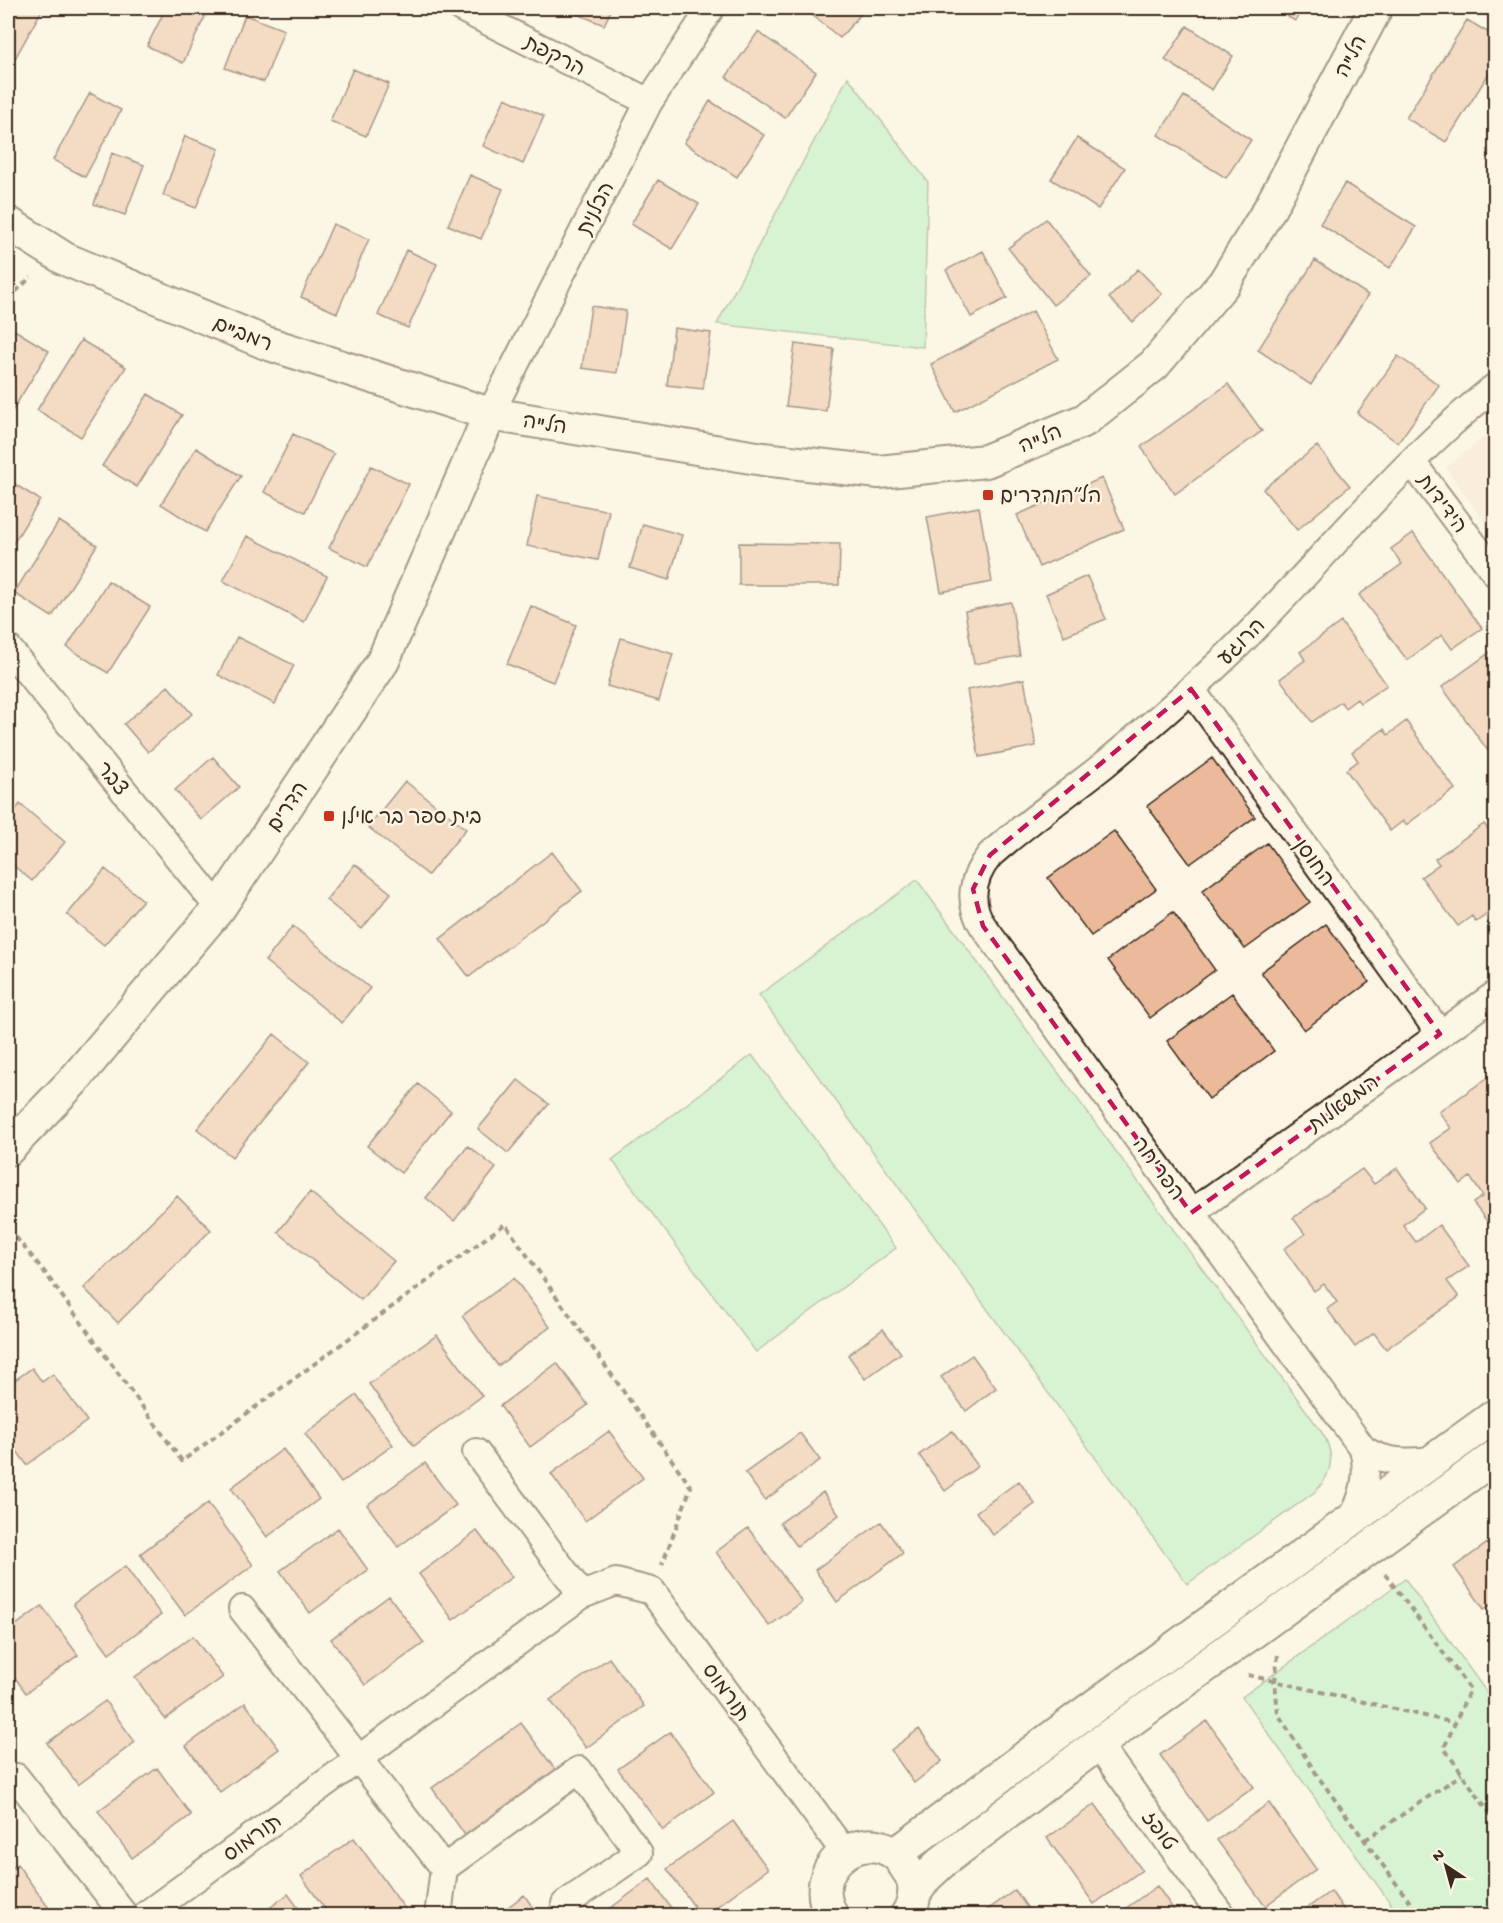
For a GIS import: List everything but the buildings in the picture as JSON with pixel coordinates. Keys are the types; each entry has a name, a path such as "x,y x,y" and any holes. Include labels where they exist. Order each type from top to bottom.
{"street":[{"name":"הרקפת","path":"461,8 649,102"},
{"name":"הכלנית","path":"490,414 649,102 711,8"},
{"name":"הל\"ה","path":"490,414 763,459 879,472 986,461 1085,420 1154,365 1224,283 1270,208 1376,8"},
{"name":"רמב\"ם","path":"8,224 65,259 266,343 490,414"},
{"name":"הרוגע","path":"974,881 983,864 999,847 1104,764 1191,689 1270,613 1365,508 1444,429 1496,386"},
{"name":"הדרים","path":"8,1149 74,1080 219,908 383,661 490,414"},
{"name":"הידידות","path":"1412,462 1496,574"},
{"name":"צבר","path":"8,648 219,908"},
{"name":"החוסן","path":"1191,689 1440,1034"},
{"name":"הפריחה","path":"974,881 974,906 983,926 1363,1449"},
{"name":"המשאלות","path":"1191,1213 1496,994"},
{"path":"896,1854 1078,1718 1496,1415"},
{"path":"1363,1449 1380,1458 1393,1461 1434,1460"},
{"path":"1350,1521 1364,1486 1366,1465 1363,1449"},
{"path":"476,1452 582,1595"},
{"path":"910,1905 926,1877 942,1862 1098,1744 1496,1456"},
{"name":"תורמוס","path":"144,1916 582,1595 616,1582 652,1591 845,1852"},
{"path":"242,1609 444,1868 438,1916"},
{"name":"טופז","path":"1098,1744 1222,1916"},
{"path":"444,1868 579,1770 639,1853 565,1904"},
{"path":"16,1777 125,1916"},
{"path":"824,1913 826,1877 832,1864 845,1852 865,1846 882,1848 896,1854 912,1877 910,1905"}],"path":[{"path":"9,1229 44,1270 182,1461 505,1224 691,1487 652,1591"},
{"path":"1366,1550 1470,1689 1444,1748 1496,1822"},
{"path":"1284,1609 1275,1681 1278,1714 1319,1778 1420,1916"},
{"path":"1207,1665 1455,1723"},
{"path":"1365,1840 1462,1774"},
{"path":"1474,1916 1482,1910 1486,1916"}],"highlighted area":[{"path":"1191,689 1440,1034 1191,1213 983,926 973,889 990,855"}],"shaded area":[{"path":"1495,428 1495,536 1446,468"}],"green space":[{"path":"848,77 928,182 923,347 717,324"},
{"path":"917,880 1326,1439 1330,1454 1329,1469 1316,1491 1187,1584 759,995"},
{"path":"752,1055 896,1248 756,1352 612,1160"},
{"path":"1405,1579 1495,1704 1495,1915 1399,1915 1242,1697"}],"place":[{"name":"הל״ה/הדרים","path":"988,495"},
{"name":"בית ספר בר אילן","path":"329,816"}]}
